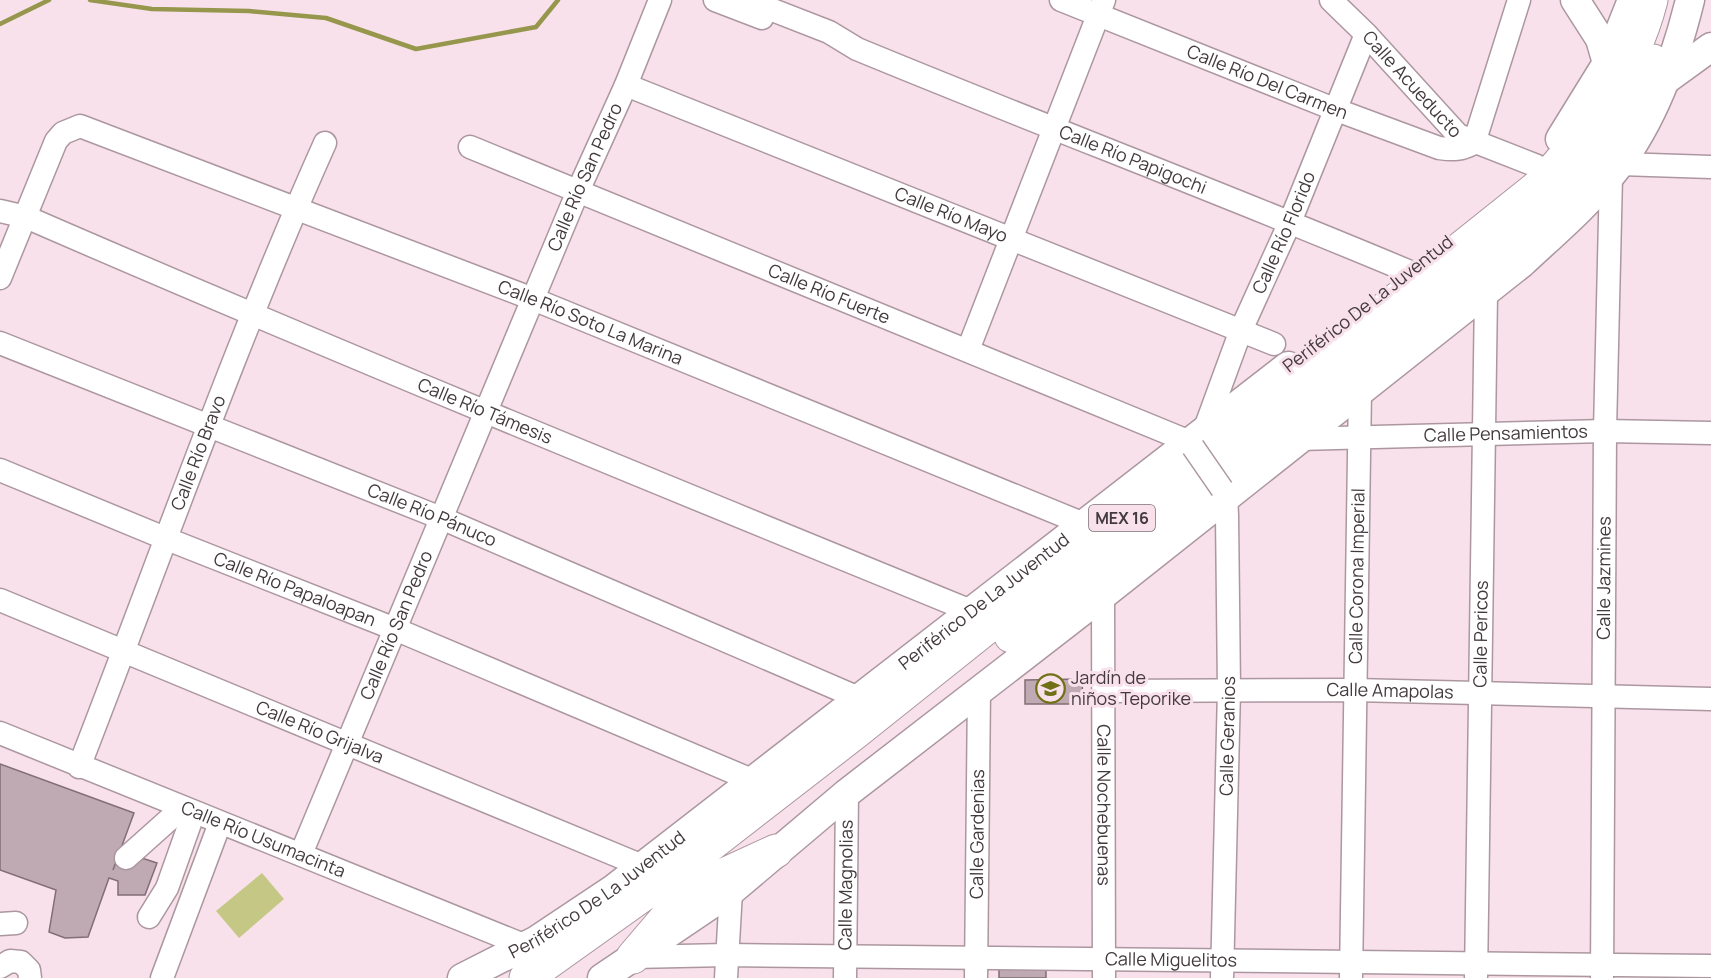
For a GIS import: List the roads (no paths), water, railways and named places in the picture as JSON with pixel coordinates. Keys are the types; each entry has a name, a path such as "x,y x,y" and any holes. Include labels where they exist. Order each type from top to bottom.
{"highway":[{"name":"Periférico De La Juventud","path":"526,978 683,866 748,805 857,731 1539,186 1565,158 1624,74 1643,30 1651,0"},
{"name":"MEX 16","path":"564,978 688,889 748,839 1523,235 1591,167 1646,80 1685,0"},
{"path":"612,890 698,839 748,805 770,785 815,734"},
{"path":"616,971 673,910 688,889 724,876 776,851"}],"main road":[{"path":"1575,0 1600,39 1607,63"},
{"name":"Periférico De La Juventud","path":"815,734 1410,272 1537,166 1578,114 1607,63 1632,0"},
{"path":"616,971 731,891 847,793 1103,595 1224,492 1299,439 1530,255 1615,170 1667,79 1677,54 1685,0"},
{"path":"1667,79 1711,47"},
{"name":"Periférico De La Juventud","path":"462,978 526,946 612,890 640,866 748,805"}],"street":[{"name":"Calle Río San Pedro","path":"301,854 660,0"},
{"name":"Calle Río Papigochi","path":"715,0 826,43 857,49"},
{"name":"Calle Río Papigochi","path":"747,0 829,32 857,49 1053,130 1290,222 1410,272"},
{"name":"Calle Río Del Carmen","path":"1061,0 1101,8 1334,110 1438,148 1463,149 1474,143"},
{"name":"Calle Acueducto","path":"1330,0 1366,34 1451,128 1474,143 1537,166"},
{"path":"1474,143 1518,0"},
{"path":"968,350 1101,8"},
{"name":"Calle Río Florido","path":"1196,440 1241,330 1290,222 1366,34"},
{"name":"Calle Río Mayo","path":"626,85 1274,344"},
{"name":"Calle Río Soto La Marina","path":"26,216 56,141 70,129 80,126 533,299 1084,524"},
{"name":"Calle Río Bravo","path":"78,767 210,425 296,208 325,143"},
{"name":"Calle Río Fuerte","path":"470,147 968,350 1196,440"},
{"path":"1615,170 1711,167"},
{"name":"Calle Jazmines","path":"1602,971 1605,431 1615,170"},
{"name":"Calle Río Támesis","path":"0,212 26,216 254,316 485,413 971,611"},
{"path":"0,278 26,216"},
{"name":"Calle Pericos","path":"1477,970 1478,694 1486,292"},
{"name":"Calle Río Pánuco","path":"0,343 441,518 861,699"},
{"name":"Calle Corona Imperial","path":"1351,969 1360,390"},
{"name":"Calle Pensamientos","path":"1299,439 1605,431 1711,433"},
{"path":"1196,440 1224,492"},
{"name":"Calle Río Papaloapan","path":"0,470 395,629 748,805"},
{"name":"Calle Geranios","path":"1222,969 1229,690 1224,492"},
{"name":"Calle Nochebuenas","path":"1103,595 1105,968"},
{"name":"Calle Río Grijalva","path":"0,600 124,650 346,746 640,866"},
{"name":"Calle Gardenias","path":"976,968 979,689"},
{"name":"Calle Amapolas","path":"1105,691 1356,690 1711,699"},
{"name":"Calle Río Usumacinta","path":"0,733 78,767 301,854 526,946"},
{"name":"Calle Magnolias","path":"845,967 847,793"},
{"path":"126,858 188,810"},
{"path":"148,917 167,888 188,810"},
{"path":"162,978 220,823"},
{"path":"726,978 731,891"},
{"name":"Calle Miguelitos","path":"616,971 727,955 845,967 1602,971 1711,966"},
{"path":"0,967 10,961 21,962 29,970 30,978"}],"waterway":[{"path":"0,24 49,0"},
{"path":"90,0 152,9 249,11 326,18 416,49 536,27 558,0"}],"place":[{"name":"Jardín de niños Teporike","path":"1050,688"}]}
